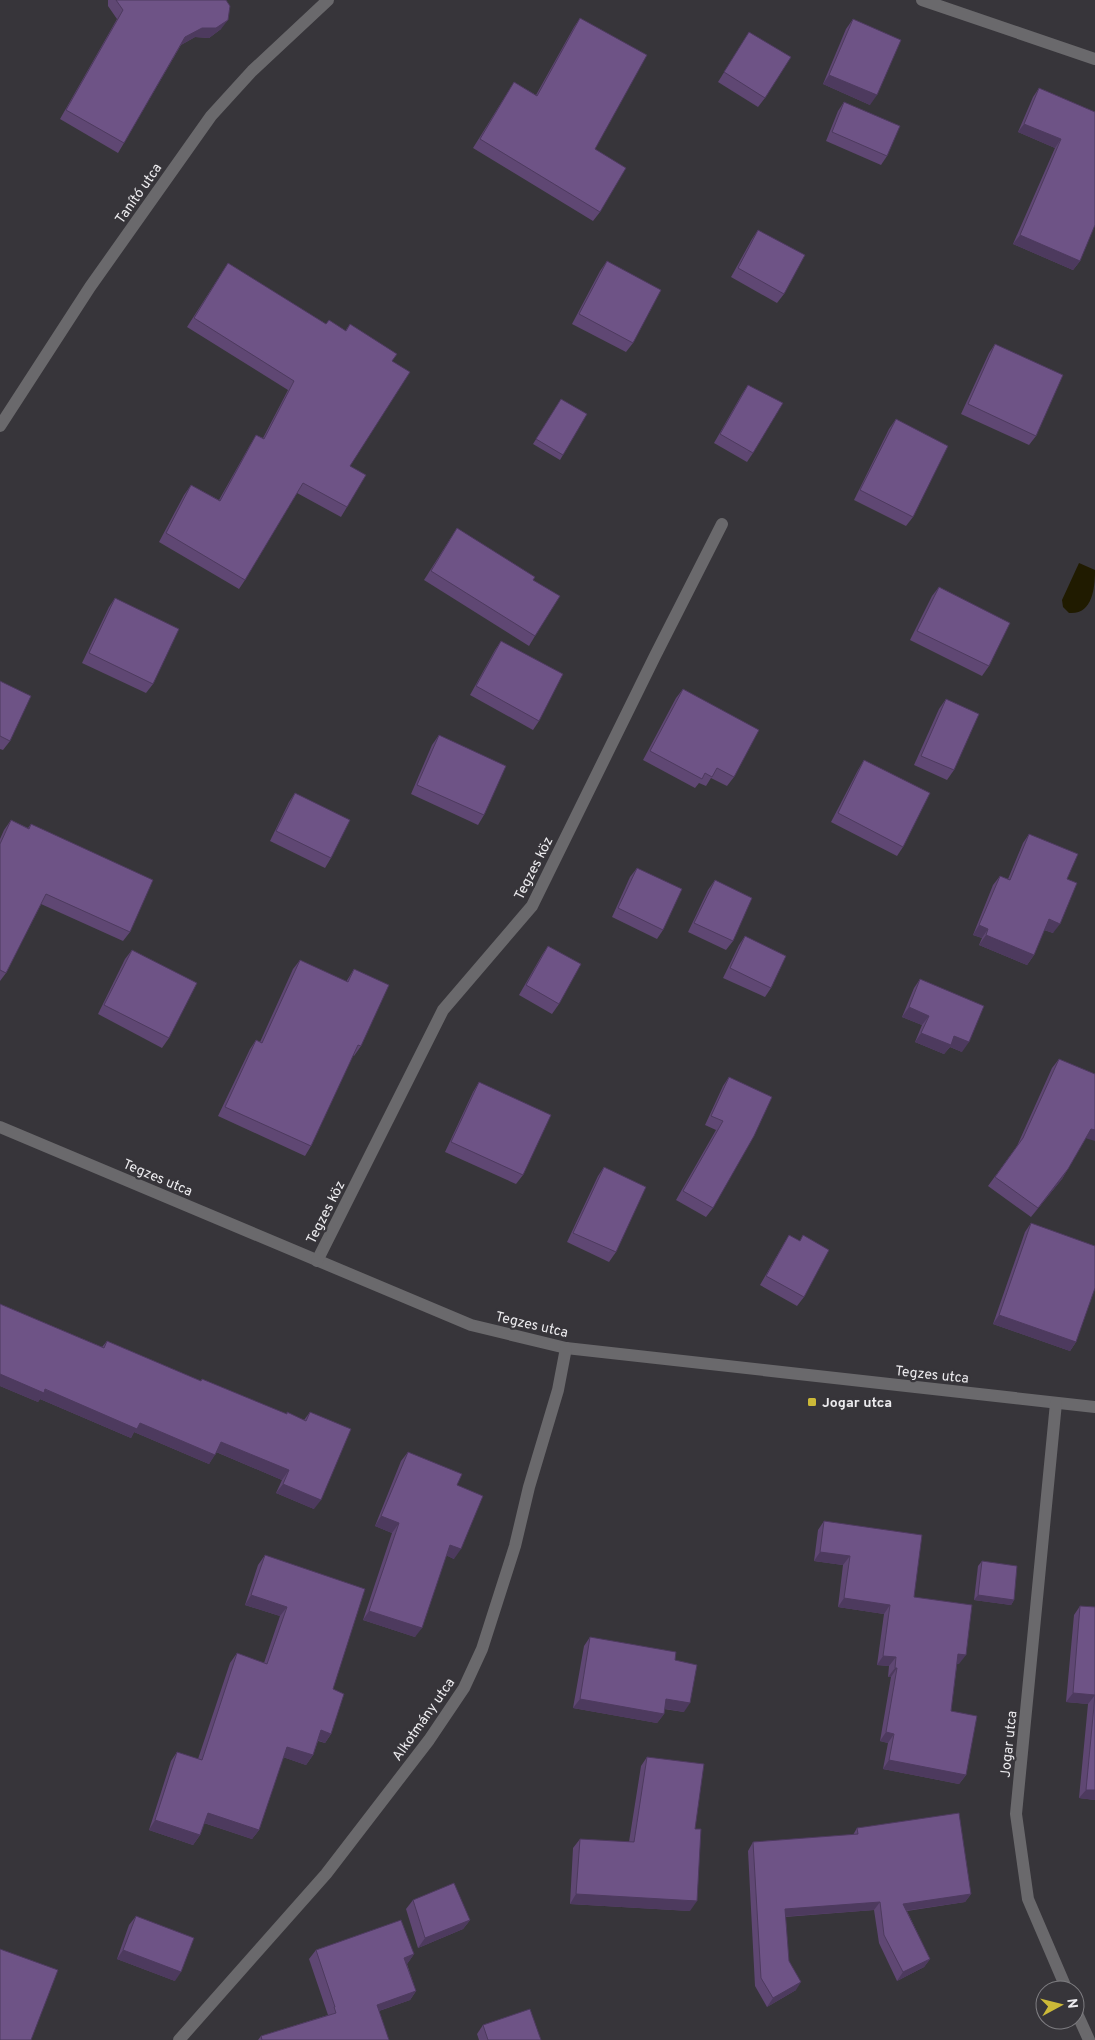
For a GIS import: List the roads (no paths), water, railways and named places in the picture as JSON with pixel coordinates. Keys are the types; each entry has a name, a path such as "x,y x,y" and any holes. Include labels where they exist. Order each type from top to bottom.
{"street":[{"name":"Tanító utca","path":"0,426 90,287 211,116 252,71 328,0"},
{"path":"922,0 1095,59"},
{"name":"Tegzes köz","path":"317,1261 443,1010 532,906 722,524"},
{"name":"Tegzes utca","path":"0,1127 471,1325 566,1348 1095,1407"},
{"name":"Alkotmány utca","path":"179,2040 326,1874 429,1740 464,1688 482,1649 515,1546 529,1487 558,1390 566,1348"},
{"name":"Jogar utca","path":"1056,1404 1016,1814 1028,1899 1063,1980"}],"place":[{"name":"Jogar utca","path":"812,1402"}]}
